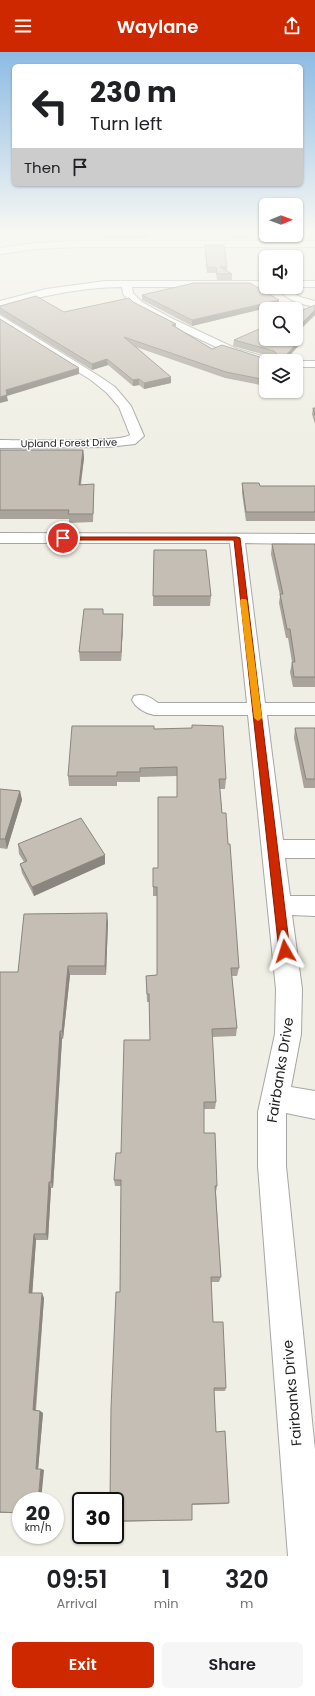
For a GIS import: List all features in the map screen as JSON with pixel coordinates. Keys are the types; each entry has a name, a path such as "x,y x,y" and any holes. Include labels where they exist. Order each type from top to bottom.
{"street":[{"path":"138,304 167,320 233,351 259,358"},
{"name":"Upland Forest Drive","path":"0,318 96,378 111,390 125,406 137,436 130,441 108,443 0,444"},
{"path":"303,364 315,364"},
{"path":"0,538 315,538"},
{"name":"Fairbanks Drive","path":"237,538 280,906 290,1005 288,1034 274,1097 271,1134 272,1166 307,1556"},
{"path":"141,700 154,709 315,709"},
{"path":"273,849 315,849"},
{"path":"280,906 315,906"},
{"path":"274,1097 315,1105"}],"building":[{"path":"7,304 50,304 64,312 100,304 137,304 176,324 172,325 212,349 222,345 259,357 259,379 226,372 124,337 171,377 144,383 139,379 133,380 107,359 92,364 0,308 0,306"},
{"path":"160,304 259,304 192,320"},
{"path":"315,305 315,310 303,322 303,310"},
{"path":"0,319 79,368 6,390 7,395 0,397"},
{"path":"259,329 259,346 294,346 287,354 277,354 274,351 234,340"},
{"path":"0,450 83,450 79,485 94,484 93,514 68,514 69,510 0,510"},
{"path":"242,483 259,483 260,486 315,486 315,512 246,512"},
{"path":"272,544 315,544 315,677 294,677 292,662 295,662 290,629 287,629 280,594 283,594"},
{"path":"154,550 206,550 211,596 153,596"},
{"path":"84,609 103,609 103,614 123,614 121,652 79,652"},
{"path":"192,725 223,726 226,779 219,779 222,813 226,813 228,844 230,844 239,968 231,968 237,1028 212,1029 216,1102 204,1102 204,1133 215,1133 217,1186 215,1186 221,1277 211,1277 213,1322 223,1322 226,1388 214,1388 216,1432 225,1431 229,1503 192,1504 192,1520 124,1521 124,1492 110,1492 111,1408 116,1292 120,1292 121,1180 114,1180 116,1153 121,1153 124,1040 150,1040 149,994 147,994 146,976 157,975 157,887 153,887 153,868 158,868 158,797 177,797 177,767 140,768 140,772 117,772 117,776 68,776 72,726 154,726 154,729 192,728"},
{"path":"295,728 315,728 315,779 306,779"},
{"path":"0,789 20,791 5,839 0,839"},
{"path":"81,818 105,855 32,887 20,864 27,861 18,844"},
{"path":"107,913 105,966 68,966 62,1031 60,1031 51,1182 49,1182 46,1234 34,1234 29,1293 42,1293 33,1410 40,1411 36,1469 41,1469 39,1492 12,1492 12,1513 0,1512 0,972 18,972 24,914"}],"slow traffic":[{"path":"244,601 258,718"}],"route":[{"path":"63,538 237,538 285,951"}]}
